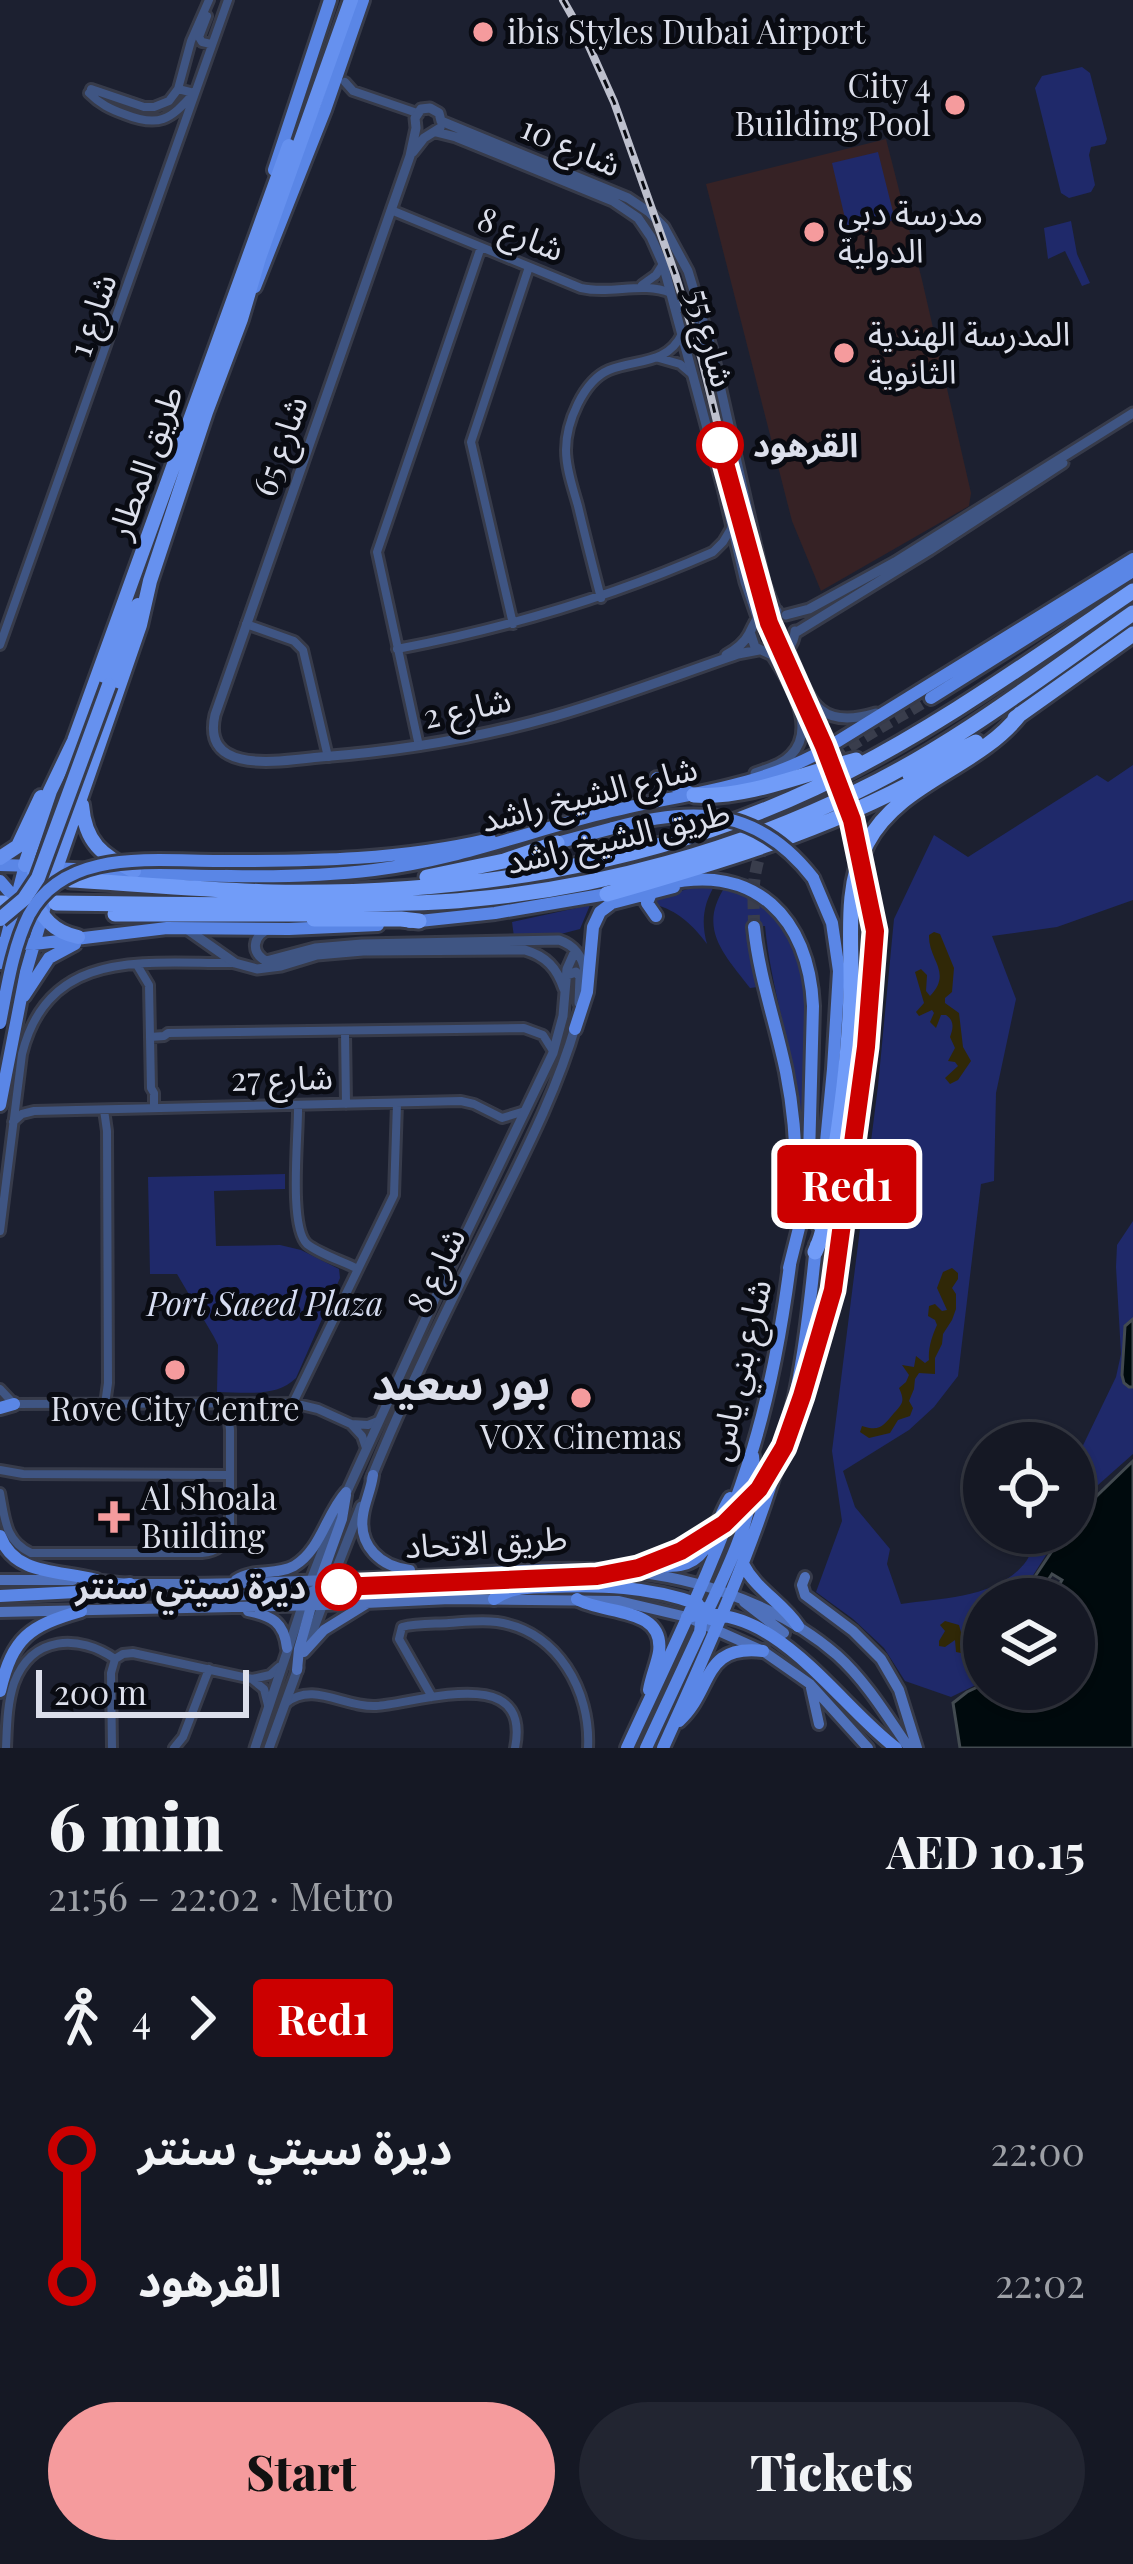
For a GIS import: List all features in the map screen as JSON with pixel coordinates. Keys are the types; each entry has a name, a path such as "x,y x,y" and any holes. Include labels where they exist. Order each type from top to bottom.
{"highway":[{"name":"طريق المطار","path":"28,865 50,791 74,741 342,0"},
{"name":"طريق المطار","path":"56,868 106,743 148,591 206,412 358,3"},
{"path":"188,368 211,362"},
{"path":"121,562 130,583"},
{"path":"3,903 24,899 38,878 133,616 148,591"},
{"name":"طريق الشيخ راشد","path":"71,880 268,892 385,890 516,876 638,850 812,789 975,697 1133,591"},
{"name":"طريق الشيخ راشد","path":"51,911 448,902 527,893 674,861 757,834 856,792 961,732 1133,613"},
{"path":"607,894 792,836 889,794 1020,714 1133,634"},
{"path":"815,1252 824,1229 842,1108 850,1027 852,892 860,858 876,828 900,802 1000,735 1020,714"},
{"path":"74,741 28,865 31,888 51,911 56,929 78,937"},
{"path":"856,792 889,785 976,742"},
{"path":"694,795 754,788 882,752"},
{"path":"0,861 14,850 36,804 50,791"},
{"path":"82,795 90,839 106,857 134,872"},
{"path":"385,890 405,880 504,862 557,843"},
{"path":"28,865 43,876 56,868"},
{"path":"51,911 299,916 448,902"},
{"path":"299,916 419,921"}],"main road":[{"path":"241,282 330,0"},
{"path":"358,3 364,27"},
{"path":"248,298 325,110 358,3"},
{"path":"325,110 338,100"},
{"name":"شارع الشيخ راشد","path":"56,868 303,875 369,870 434,860 604,813 729,786 796,765 1133,559"},
{"path":"931,698 1133,571"},
{"path":"657,778 694,795"},
{"name":"شارع بني ياس","path":"303,875 339,879 412,872 688,814 736,820 779,842 813,878 832,923 839,971 833,1069 815,1252 787,1430 730,1594 706,1611 687,1617 627,1748"},
{"path":"0,1023 26,921 40,899 80,869 104,863 399,856 544,830"},
{"path":"0,861 28,865"},
{"name":"طريق المطار","path":"2,949 3,903 28,865"},
{"name":"طريق المطار","path":"0,1105 26,972 51,911 56,868"},
{"path":"2,949 184,927 357,927 495,914 619,895 692,878 740,885 771,904 796,937 812,982 809,1157 804,1208 789,1268"},
{"path":"576,1025 587,992 596,919 612,903 717,879"},
{"path":"650,893 648,905 656,916"},
{"path":"3,903 27,926 34,944"},
{"path":"2,949 51,911"},
{"path":"754,927 794,1123 796,1195 789,1268"},
{"path":"20,1001 55,952 116,932"},
{"path":"2,949 17,946 26,972"},
{"name":"شارع بني ياس","path":"663,1748 718,1629 706,1611 701,1583 752,1450 775,1360 789,1268"},
{"path":"752,1450 752,1499 730,1594 784,1634"},
{"path":"373,1475 362,1525 370,1550 394,1568 442,1575"},
{"path":"632,1570 681,1564 699,1556 727,1502 740,1489"},
{"path":"234,1582 248,1573 279,1571 297,1564 312,1550 346,1492"},
{"path":"297,1670 299,1649 342,1519 346,1492"},
{"path":"0,1536 18,1562 96,1580"},
{"path":"743,1564 798,1626"},
{"name":"طريق الاتحاد","path":"0,1612 234,1606 442,1575 632,1570 701,1583 798,1626 853,1671 913,1748"},
{"path":"154,1607 204,1597 453,1584 485,1572"},
{"path":"805,1576 805,1595 869,1646 891,1674 913,1748"},
{"name":"طريق الاتحاد","path":"0,1580 234,1582 366,1604 620,1601 687,1617"},
{"path":"0,1596 95,1591 130,1584"},
{"path":"494,1599 516,1589 608,1585 649,1590 757,1629 824,1678 867,1725 896,1748"},
{"path":"577,1599 637,1615 651,1624 659,1645 649,1701"},
{"path":"304,1652 324,1630 366,1604"},
{"path":"234,1606 278,1622 287,1648"},
{"path":"0,1691 9,1658 22,1636 50,1620 81,1611"},
{"path":"646,1748 706,1611"},
{"path":"718,1629 763,1651 810,1684 868,1748"},
{"path":"673,1726 692,1708 719,1658 735,1651 763,1651"},
{"path":"810,1684 819,1724"}],"street":[{"name":"شارع 1","path":"0,645 228,0"},
{"path":"208,2 199,37 211,44"},
{"path":"194,93 169,117 153,122 109,109 90,91 149,108 169,101 178,89 191,40 208,2"},
{"path":"344,82 350,89 420,111 436,110 435,129 416,128"},
{"path":"178,89 194,93"},
{"name":"شارع 65","path":"224,752 213,724 410,156 420,111"},
{"name":"شارع 65","path":"410,156 435,129"},
{"name":"شارع 10","path":"435,129 613,201 638,218"},
{"name":"شارع 10","path":"435,129 628,198 649,212 669,235"},
{"name":"شارع 8","path":"391,210 590,290 653,287 671,293"},
{"name":"شارع 55","path":"638,218 663,264 757,616"},
{"name":"شارع 55","path":"669,235 688,271 712,350 764,582 780,612"},
{"path":"419,746 378,568 378,544 481,247"},
{"path":"635,288 652,280 663,264"},
{"path":"513,624 471,442 529,267"},
{"path":"667,280 680,280 688,271"},
{"path":"676,310 681,302 689,305 700,344 712,350"},
{"path":"601,598 567,464 571,425 581,398 596,378 657,358 674,347 682,334"},
{"path":"657,358 680,364 693,375"},
{"path":"729,786 794,753 802,727 782,670 772,655 753,642 750,632 757,616 803,611 877,573 1133,413"},
{"path":"886,710 848,720 825,714 809,696 788,649 795,632 994,510 1076,451"},
{"path":"397,649 513,624 601,598 713,552 733,529 743,538 754,538"},
{"path":"713,552 739,555"},
{"path":"585,602 596,579"},
{"path":"780,612 792,621 795,632"},
{"path":"246,624 290,639 303,650 328,757"},
{"name":"شارع 2","path":"715,662 750,632"},
{"path":"772,655 788,649"},
{"name":"شارع 2","path":"224,752 248,761 419,746 545,719 759,650"},
{"path":"0,846 25,834"},
{"path":"184,927 235,963"},
{"path":"269,929 254,944 266,961 315,948 396,942 559,940 575,951"},
{"path":"0,1231 26,1040 46,1002 80,976 107,966 136,964 235,963 269,969 324,954 511,948 535,953 553,965 566,997"},
{"name":"شارع 8","path":"255,1748 287,1648 373,1475 408,1389 560,1071 576,1025 585,969 575,951 568,963 566,997 553,1053 346,1492"},
{"path":"136,964 149,985"},
{"path":"151,1108 149,985 154,971 166,964"},
{"path":"567,976 576,972 580,976 576,1025"},
{"path":"150,1033 524,1028 543,1035 553,1053"},
{"path":"345,1032 346,1104"},
{"path":"16,1096 34,1111"},
{"name":"شارع 27","path":"13,1122 34,1111 468,1102 502,1118 529,1105"},
{"path":"297,1404 305,1378 394,1195 394,1103"},
{"path":"296,1105 299,1232 306,1243 357,1271"},
{"path":"505,1192 500,1178 530,1114 529,1105"},
{"path":"107,1110 108,1404"},
{"path":"408,1389 404,1380 426,1319"},
{"path":"0,1389 7,1406 297,1404 350,1424 378,1421"},
{"path":"22,1474 0,1493 9,1534 31,1553 208,1553 225,1542 230,1529 230,1402"},
{"path":"350,1424 366,1448"},
{"path":"0,1470 22,1474 230,1472"},
{"name":"شارع 8","path":"268,1748 304,1652 316,1593"},
{"path":"432,1697 399,1639 400,1630 410,1625 499,1622 535,1637 573,1675 585,1708 587,1748"},
{"path":"6,1748 12,1689 30,1658 50,1646 73,1642 96,1647 115,1659"},
{"path":"112,1748 111,1673 115,1659 123,1654 252,1679 270,1675 280,1666"},
{"path":"175,1748 183,1737 204,1668"},
{"path":"297,1670 310,1692"},
{"path":"252,1679 264,1689 268,1706"},
{"path":"281,1710 293,1697 310,1692 362,1706 473,1691 493,1696 514,1718 515,1748"}],"shaded area":[{"path":"886,139 971,493 969,506 821,591 792,521 706,184"},
{"path":"1133,1319 1133,1387 1129,1387 1122,1375 1125,1326"},
{"path":"1133,1461 1133,1748 960,1748 953,1703 963,1695 963,1710 1095,1710 1095,1578 1052,1574 1034,1578 1050,1554 1095,1554 1095,1498"}],"green space":[{"path":"1082,67 1090,73 1107,139 1091,147 1095,185 1091,192 1069,198 1061,193 1035,88 1042,76"},
{"path":"878,152 895,220 848,231 832,163"},
{"path":"1071,221 1077,254 1090,283 1082,286 1065,251 1048,259 1044,228"},
{"path":"1133,765 1133,900 1057,927 992,936 1016,999 996,1093 994,1181 981,1184 958,1376 909,1430 843,1471 855,1507 890,1549 887,1564 901,1604 963,1594 963,1691 951,1697 905,1681 884,1648 816,1592 842,1521 832,1451 894,919 934,835 968,857 1097,775 1108,782"},
{"path":"715,885 704,914 707,944 684,919 654,904 654,899"},
{"path":"725,887 758,904 781,926 796,952 808,1014 806,1115 800,1117 765,926 751,927 758,987 750,988 718,941 714,916"},
{"path":"590,905 580,929 514,937 512,922"},
{"name":"Port Saeed Plaza","path":"285,1174 285,1189 214,1191 216,1246 280,1245 301,1250 339,1269 340,1278 296,1378 269,1391 217,1392 214,1337 177,1274 150,1274 148,1177"},
{"path":"1133,1221 1133,1454 1095,1488 1094,1422 1116,1377 1121,1354 1117,1245"},
{"path":"1030,1554 1047,1554 1031,1578 1008,1578"}],"sand":[{"path":"940,934 954,968 952,992 945,1003 959,1013 963,1047 971,1061 950,1084 945,1078 958,1066 948,1061 955,1048 951,1020 941,1015 936,1028 930,1022 932,1010 919,1016 916,1012 924,1003 915,972 921,969 927,975 930,996 939,980 929,935"},
{"path":"952,1268 958,1273 952,1288 956,1309 935,1358 935,1374 919,1373 915,1379 910,1416 898,1420 890,1433 869,1438 860,1432 862,1426 881,1427 901,1404 899,1388 909,1375 902,1365 914,1367 916,1356 925,1363 929,1360 937,1325 928,1316 929,1306 947,1310 937,1288 943,1272"},
{"path":"945,1621 959,1625 963,1652 956,1652 955,1640 939,1646 945,1631 940,1625"}],"tunnel":[{"path":"754,927 756,870 781,810 823,766 931,698"},
{"path":"3,914 55,914"}],"railway":[{"path":"563,0 614,102 702,360 771,622 854,818 878,931 853,1167"}],"metro line":[{"name":"Red1","path":"339,1587 597,1576 638,1568 681,1551 724,1524 759,1489 784,1447 802,1396 833,1290 866,1047 875,931 852,820 769,623 720,445"}],"place":[{"name":"ibis Styles Dubai Airport","path":"483,32"},
{"name":"City 4 Building Pool","path":"955,105"},
{"name":"مدرسة دبي الدولية","path":"814,232"},
{"name":"المدرسة الهندية الثانوية","path":"844,353"},
{"name":"القرهود","path":"720,445"},
{"name":"Rove City Centre","path":"175,1370"},
{"name":"VOX Cinemas","path":"581,1398"},
{"name":"Al Shoala Building","path":"114,1517"},
{"name":"ديرة سيتي سنتر","path":"339,1587"}],"district":[{"name":"بور سعيد","path":"461,1384"}]}
